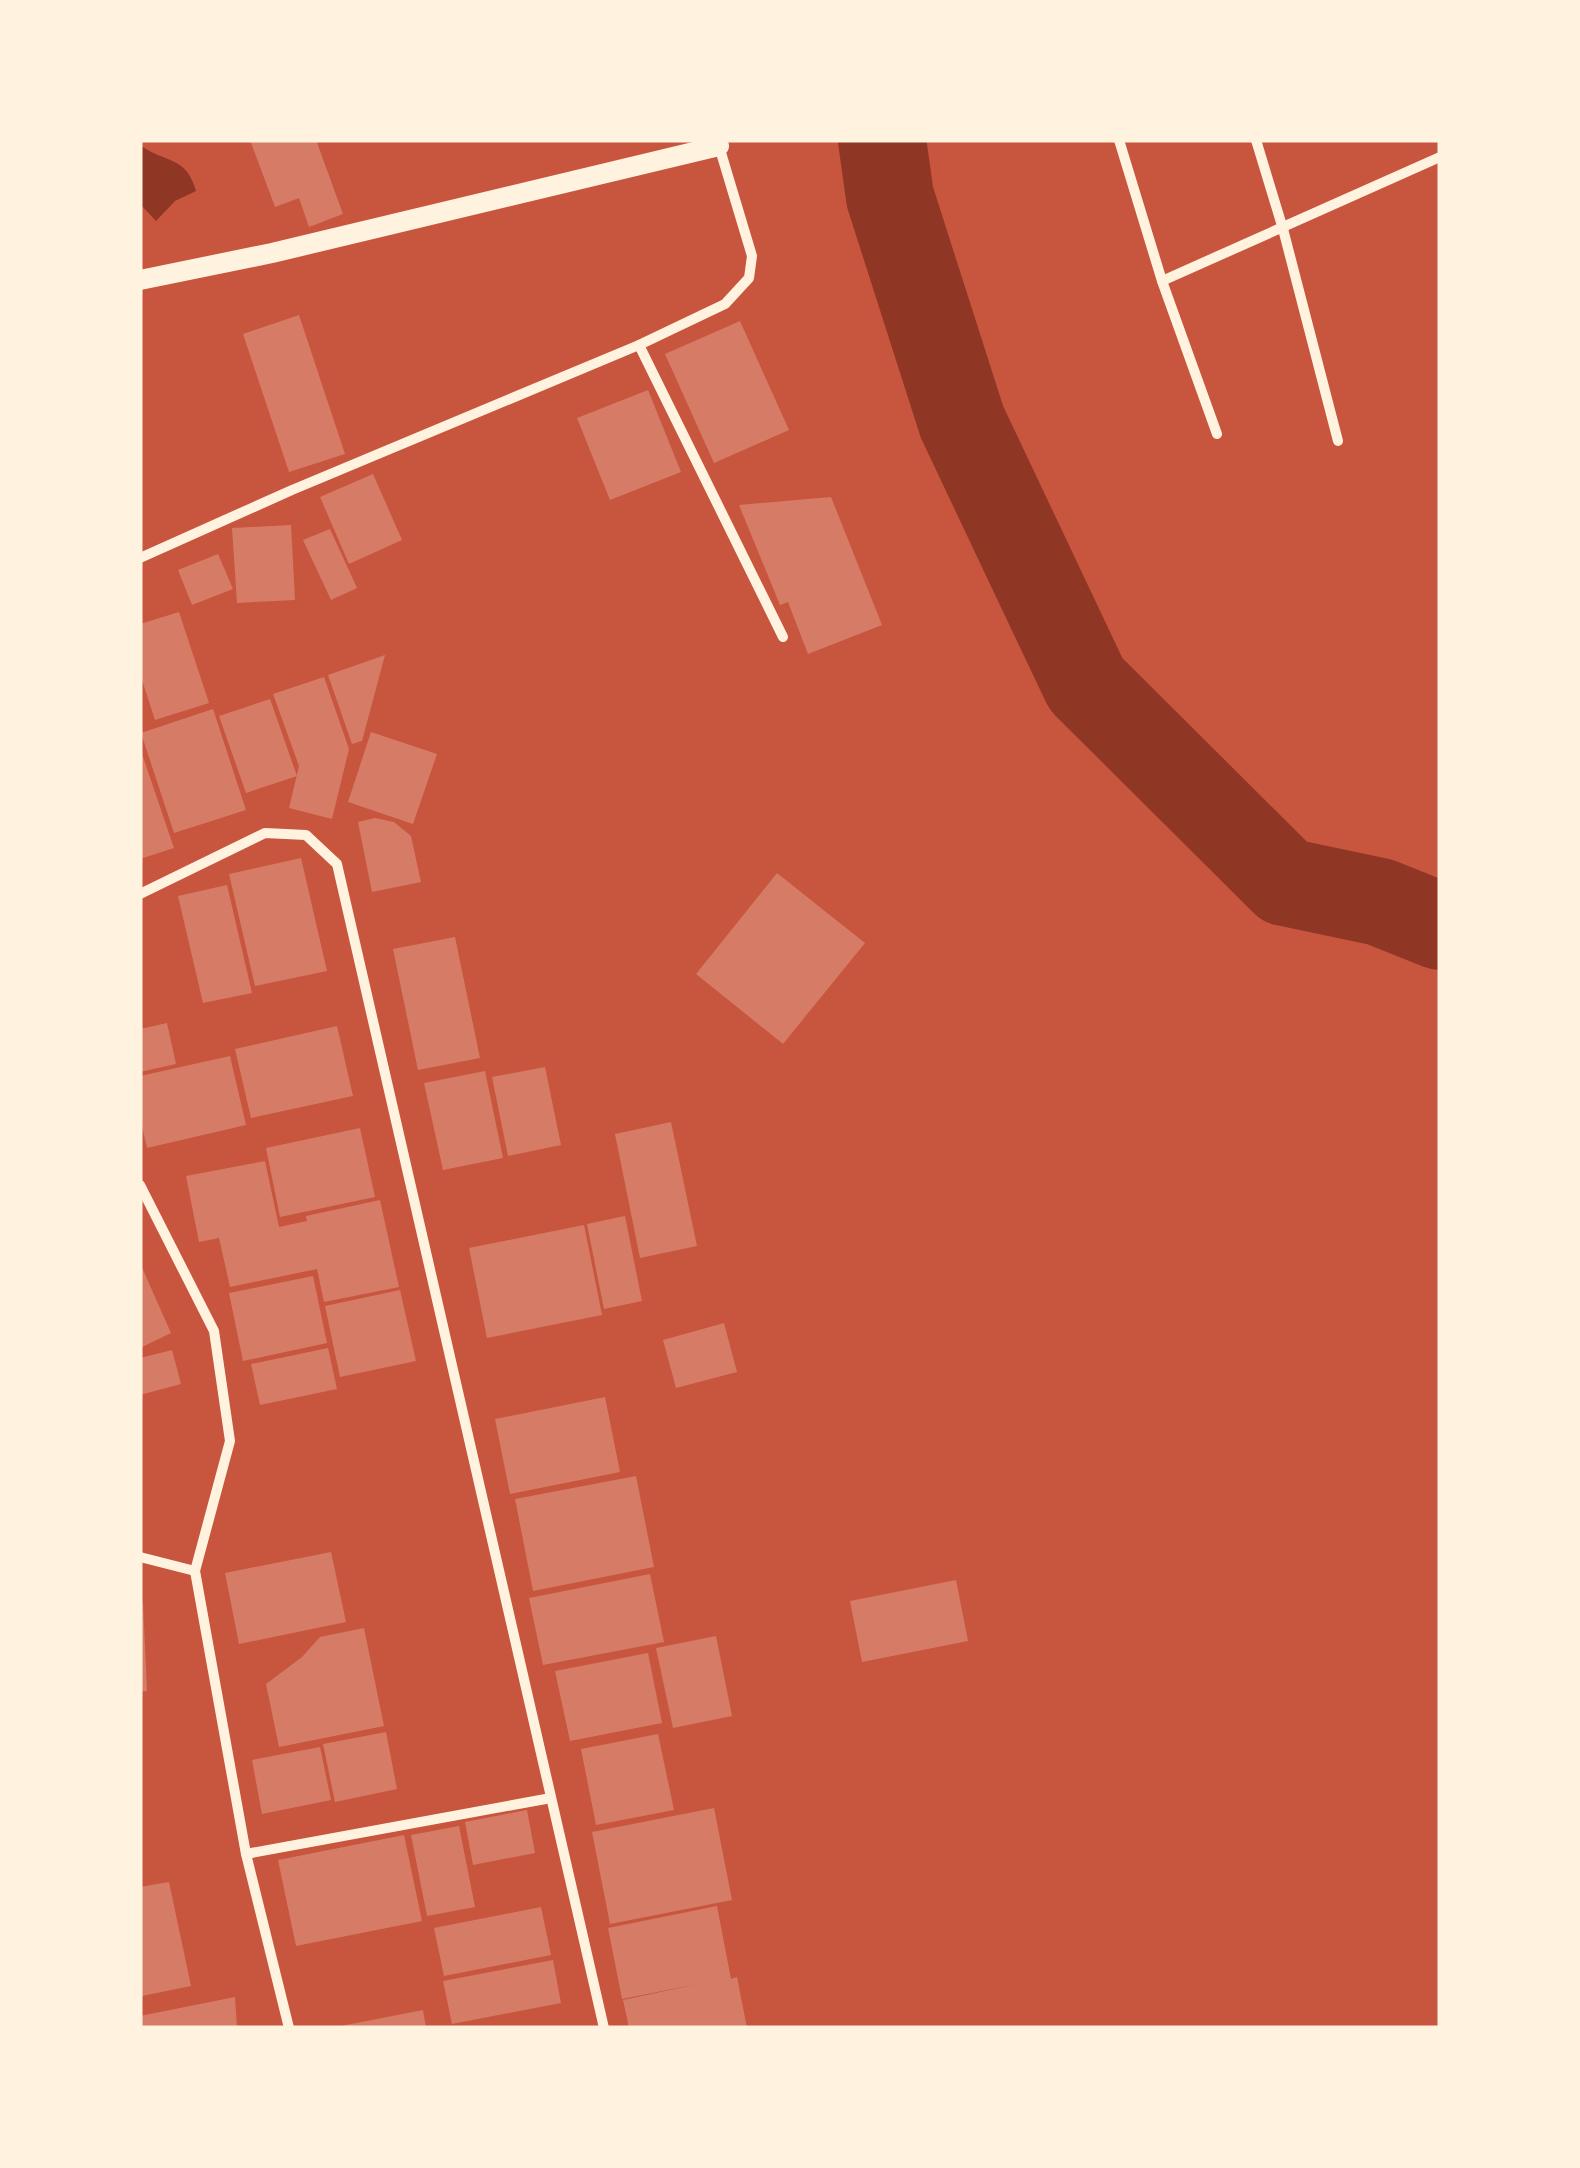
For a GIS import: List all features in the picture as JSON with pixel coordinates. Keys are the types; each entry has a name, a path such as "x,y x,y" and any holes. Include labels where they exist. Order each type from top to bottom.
{"main road":[{"path":"140,280 272,253 718,143"}],"street":[{"path":"1119,140 1162,281 1217,434"},
{"path":"1256,140 1284,229 1338,441"},
{"path":"140,558 639,345 726,304 750,278 752,256 718,143"},
{"path":"1162,281 1440,157"},
{"path":"639,345 783,637"},
{"path":"140,894 265,833 306,835 337,864 604,2028"},
{"path":"140,1185 214,1332 230,1441 195,1571 246,1854 288,2028"},
{"path":"140,1557 195,1571"},
{"path":"246,1854 551,1798"}],"shaded area":[{"path":"140,145 181,166 196,191 175,201 156,221 140,204"}],"building":[{"path":"250,140 316,140 343,214 309,227 299,198 275,207"},
{"path":"299,315 345,454 289,472 243,334"},
{"path":"740,321 789,430 714,463 665,354"},
{"path":"648,390 681,472 610,500 577,418"},
{"path":"373,474 402,540 349,564 320,497"},
{"path":"831,497 882,625 808,654 788,602 780,605 739,505"},
{"path":"291,525 295,600 237,603 232,528"},
{"path":"330,529 357,588 331,600 303,540"},
{"path":"218,554 233,589 192,605 178,570"},
{"path":"179,612 209,703 155,720 140,674 140,624"},
{"path":"385,655 362,741 352,744 328,675"},
{"path":"324,677 349,749 332,819 289,808 299,766 273,694"},
{"path":"270,699 297,776 246,793 219,716"},
{"path":"213,709 246,810 174,833 141,733"},
{"path":"371,732 437,754 413,824 348,802"},
{"path":"140,748 174,848 140,859"},
{"path":"375,818 394,822 411,836 421,882 372,892 358,822"},
{"path":"301,858 327,971 255,986 229,874"},
{"path":"777,873 865,943 783,1044 696,974"},
{"path":"227,885 252,993 203,1003 178,896"},
{"path":"455,937 480,1058 418,1070 393,949"},
{"path":"167,1023 176,1064 140,1072 140,1029"},
{"path":"337,1026 353,1096 251,1118 235,1049"},
{"path":"230,1056 246,1125 147,1148 140,1118 140,1076"},
{"path":"545,1067 561,1145 508,1156 492,1077"},
{"path":"485,1071 503,1158 443,1170 424,1083"},
{"path":"671,1122 697,1246 640,1258 615,1134"},
{"path":"360,1128 375,1197 280,1217 266,1148"},
{"path":"265,1161 279,1227 307,1221 306,1216 380,1200 399,1287 324,1302 317,1269 230,1287 219,1238 199,1242 186,1176"},
{"path":"625,1216 642,1301 604,1309 587,1224"},
{"path":"584,1225 602,1315 487,1338 469,1248"},
{"path":"140,1263 171,1333 140,1348"},
{"path":"313,1276 327,1343 243,1361 229,1293"},
{"path":"400,1290 416,1361 340,1377 325,1306"},
{"path":"724,1323 737,1372 676,1388 663,1340"},
{"path":"328,1348 337,1389 260,1405 251,1364"},
{"path":"172,1350 181,1384 140,1395 140,1358"},
{"path":"605,1397 620,1472 510,1494 495,1419"},
{"path":"636,1476 654,1567 533,1591 515,1499"},
{"path":"331,1552 346,1622 239,1644 225,1573"},
{"path":"650,1574 664,1642 543,1665 529,1598"},
{"path":"956,1580 968,1641 862,1662 850,1601"},
{"path":"140,1603 147,1691 140,1692"},
{"path":"364,1628 384,1726 279,1747 266,1684 302,1657 320,1637"},
{"path":"716,1636 732,1716 673,1728 656,1648"},
{"path":"648,1653 662,1723 570,1741 555,1671"},
{"path":"386,1732 397,1789 335,1802 323,1744"},
{"path":"658,1734 674,1810 596,1825 581,1749"},
{"path":"320,1747 331,1800 262,1814 252,1760"},
{"path":"714,1808 732,1900 610,1924 592,1832"},
{"path":"527,1810 535,1853 473,1865 465,1822"},
{"path":"459,1826 475,1907 427,1916 411,1835"},
{"path":"404,1835 422,1921 296,1946 278,1860"},
{"path":"169,1882 191,1986 142,1996 140,1887"},
{"path":"717,1906 731,1979 737,1977 747,2028 629,2028 623,2000 698,1984 622,1999 608,1928"},
{"path":"541,1907 551,1955 444,1976 434,1928"},
{"path":"553,1960 561,2003 452,2024 443,1981"},
{"path":"235,1997 237,2028 140,2028 140,2016"},
{"path":"423,2010 426,2028 341,2028 341,2026"}],"waterway":[{"path":"882,140 890,197 962,422 1086,684 1285,882 1380,902 1440,926"}]}
